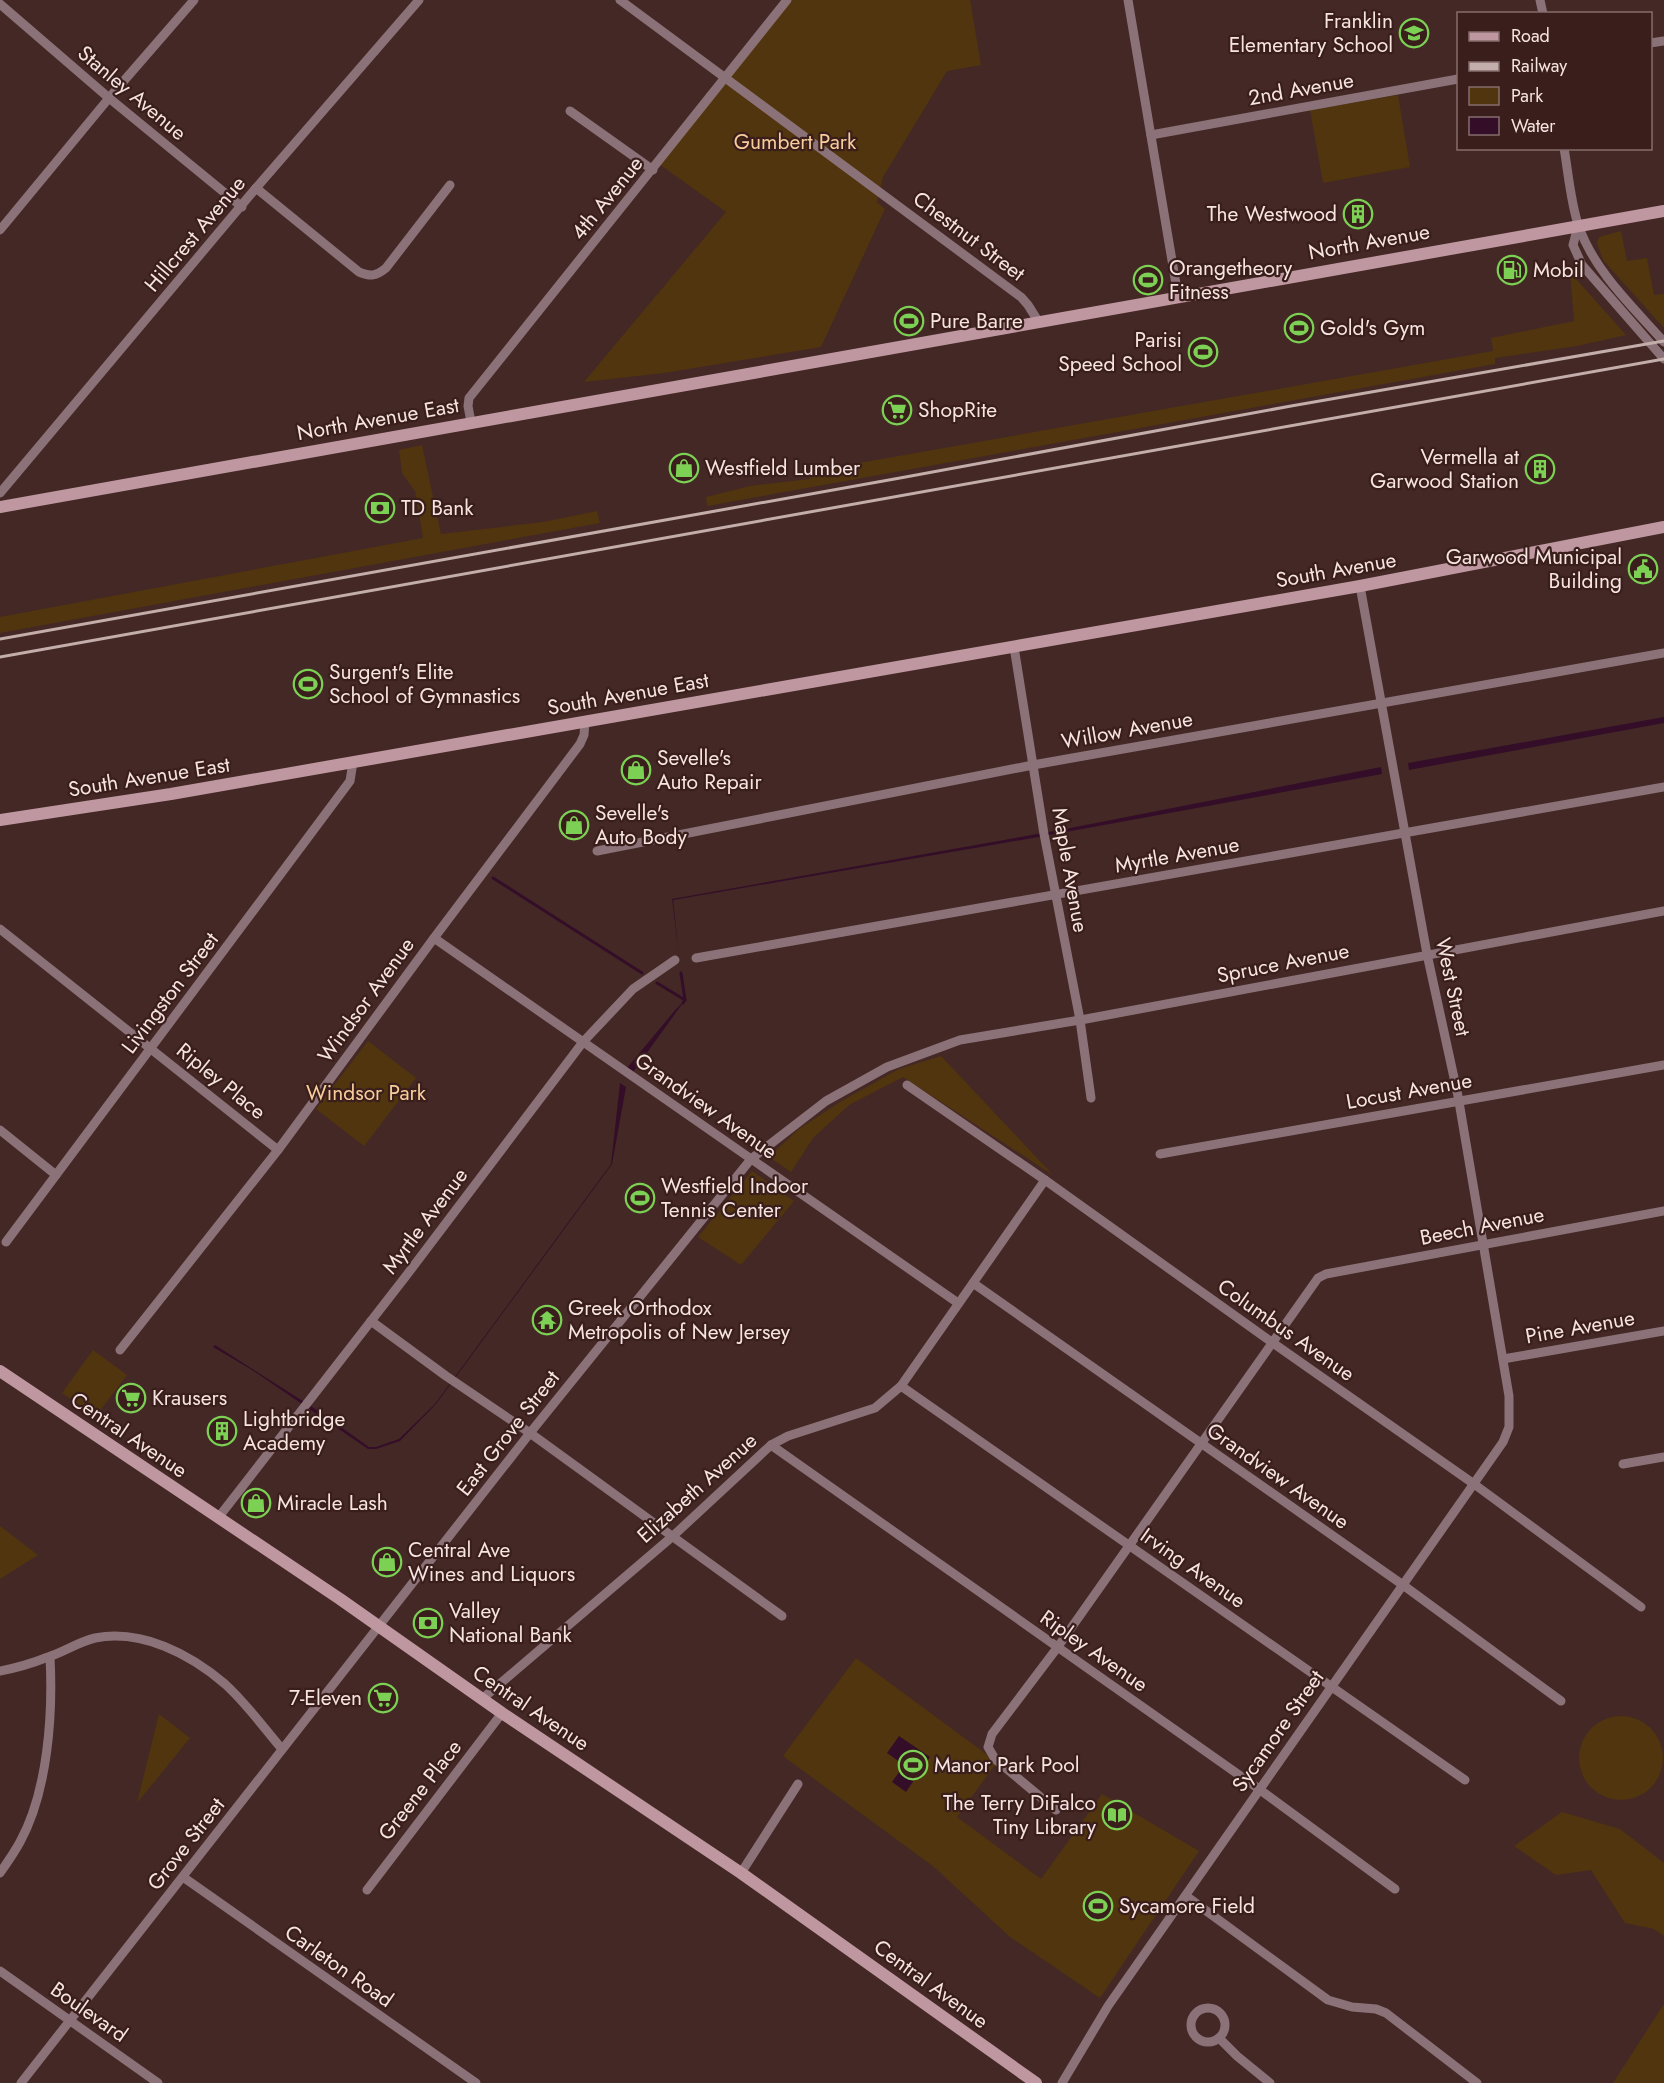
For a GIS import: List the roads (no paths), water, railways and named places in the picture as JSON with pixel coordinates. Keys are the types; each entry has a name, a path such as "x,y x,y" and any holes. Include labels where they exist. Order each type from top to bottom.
{"main road":[{"name":"North Avenue","path":"762,371 1664,211"},
{"name":"North Avenue East","path":"0,507 762,371"},
{"name":"South Avenue","path":"1014,647 1360,586 1664,527"},
{"name":"South Avenue East","path":"0,820 153,797 1014,647"},
{"name":"Central Avenue","path":"0,1371 741,1873 1036,2083"}],"street":[{"path":"0,230 194,0"},
{"name":"Hillcrest Avenue","path":"0,493 256,188 419,0"},
{"name":"Chestnut Street","path":"620,0 1021,297 1038,321"},
{"name":"4th Avenue","path":"471,422 469,398 787,0"},
{"path":"1128,0 1178,296"},
{"name":"Stanley Avenue","path":"0,4 109,98 242,207"},
{"name":"2nd Avenue","path":"1151,135 1457,79"},
{"path":"570,111 653,170"},
{"path":"1564,150 1578,226 1595,261 1664,342"},
{"path":"256,188 359,272 369,276 378,274 386,268 450,185"},
{"path":"1578,226 1573,245 1582,265 1664,359"},
{"name":"West Street","path":"1360,586 1427,954 1459,1101 1509,1396"},
{"name":"Maple Avenue","path":"1014,647 1055,896 1080,1020 1091,1098"},
{"name":"Willow Avenue","path":"597,851 1033,765 1664,653"},
{"name":"Windsor Avenue","path":"120,1350 278,1150 580,744 584,735 585,722"},
{"name":"Livingston Street","path":"6,1242 350,781 353,762"},
{"name":"Myrtle Avenue","path":"696,958 1664,787"},
{"name":"Spruce Avenue","path":"912,1059 960,1040 1080,1020 1664,910"},
{"name":"Ripley Place","path":"0,929 278,1150"},
{"name":"Grandview Avenue","path":"434,938 958,1304"},
{"name":"Myrtle Avenue","path":"218,1518 583,1042 633,989 675,960"},
{"name":"East Grove Street","path":"378,1626 751,1159 826,1101 886,1067 912,1059"},
{"name":"Locust Avenue","path":"1160,1154 1664,1065"},
{"name":"Columbus Avenue","path":"907,1086 1045,1180 1474,1484 1641,1607"},
{"path":"0,1131 56,1175"},
{"name":"Elizabeth Avenue","path":"482,1699 673,1536 771,1445 788,1436 875,1408 901,1386 1045,1180"},
{"name":"Beech Avenue","path":"1273,1343 1318,1278 1326,1274 1664,1211"},
{"name":"Grandview Avenue","path":"973,1283 1403,1585 1561,1701"},
{"path":"371,1321 782,1616"},
{"name":"Pine Avenue","path":"1503,1359 1664,1331"},
{"path":"1056,1810 995,1759 988,1747 992,1734 1058,1648 1273,1343"},
{"name":"Irving Avenue","path":"901,1386 1465,1780"},
{"name":"Sycamore Street","path":"1062,2083 1108,2006 1507,1435 1509,1396"},
{"name":"Ripley Avenue","path":"771,1445 1259,1789 1395,1889"},
{"path":"1623,1464 1664,1457"},
{"name":"Grove Street","path":"21,2083 378,1626"},
{"path":"0,1671 50,1657 95,1638 144,1639 194,1661 226,1685 282,1749"},
{"path":"0,1873 21,1841 35,1804 44,1766 50,1727 52,1688 50,1657"},
{"name":"Greene Place","path":"367,1890 502,1713"},
{"path":"741,1873 798,1784"},
{"name":"Carleton Road","path":"183,1877 476,2083"},
{"path":"1186,1896 1328,2000 1386,2013 1477,2083"},
{"name":"Boulevard","path":"0,1971 158,2083"},
{"path":"1219,2038 1270,2083"}],"water":[{"path":"1664,717 1664,723 1409,770 1408,763"},
{"path":"1381,767 1382,774 1033,838 673,900 679,955 672,899 1060,830"},
{"path":"685,1000 633,1072 627,1068 676,1009"},
{"path":"620,1083 626,1087 612,1164 436,1404 400,1441 376,1449 368,1449 252,1370 213,1347 215,1345 320,1412 369,1447 376,1447 399,1439 435,1404 611,1164"},
{"name":"Manor Park Pool","path":"899,1736 930,1757 906,1792 892,1782 902,1768 901,1763 887,1753"}],"waterway":[{"path":"493,878 642,973"},
{"path":"681,973 685,1000 683,1003"},
{"path":"657,983 685,1000"}],"railway":[{"path":"0,639 1664,341"},
{"path":"0,657 1664,359"}],"place":[{"name":"Franklin Elementary School","path":"1414,33"},
{"name":"The Westwood","path":"1358,214"},
{"name":"Mobil","path":"1512,270"},
{"name":"Orangetheory Fitness","path":"1148,280"},
{"name":"Pure Barre","path":"909,321"},
{"name":"Gold's Gym","path":"1299,328"},
{"name":"Parisi Speed School","path":"1203,352"},
{"name":"ShopRite","path":"897,410"},
{"name":"Westfield Lumber","path":"684,468"},
{"name":"Vermella at Garwood Station","path":"1540,469"},
{"name":"TD Bank","path":"380,508"},
{"name":"Garwood Municipal Building","path":"1643,569"},
{"name":"Surgent's Elite School of Gymnastics","path":"308,684"},
{"name":"Sevelle's Auto Repair","path":"636,770"},
{"name":"Sevelle's Auto Body","path":"574,825"},
{"name":"Westfield Indoor Tennis Center","path":"640,1198"},
{"name":"Greek Orthodox Metropolis of New Jersey","path":"547,1320"},
{"name":"Krausers","path":"131,1398"},
{"name":"Lightbridge Academy","path":"222,1431"},
{"name":"Miracle Lash","path":"256,1503"},
{"name":"Central Ave Wines and Liquors","path":"387,1562"},
{"name":"Valley National Bank","path":"428,1623"},
{"name":"7-Eleven","path":"383,1698"},
{"name":"Manor Park Pool","path":"913,1765"},
{"name":"The Terry DiFalco Tiny Library","path":"1117,1815"},
{"name":"Sycamore Field","path":"1098,1906"}],"park label":[{"name":"Gumbert Park","path":"795,142"},
{"name":"Windsor Park","path":"366,1093"}]}
